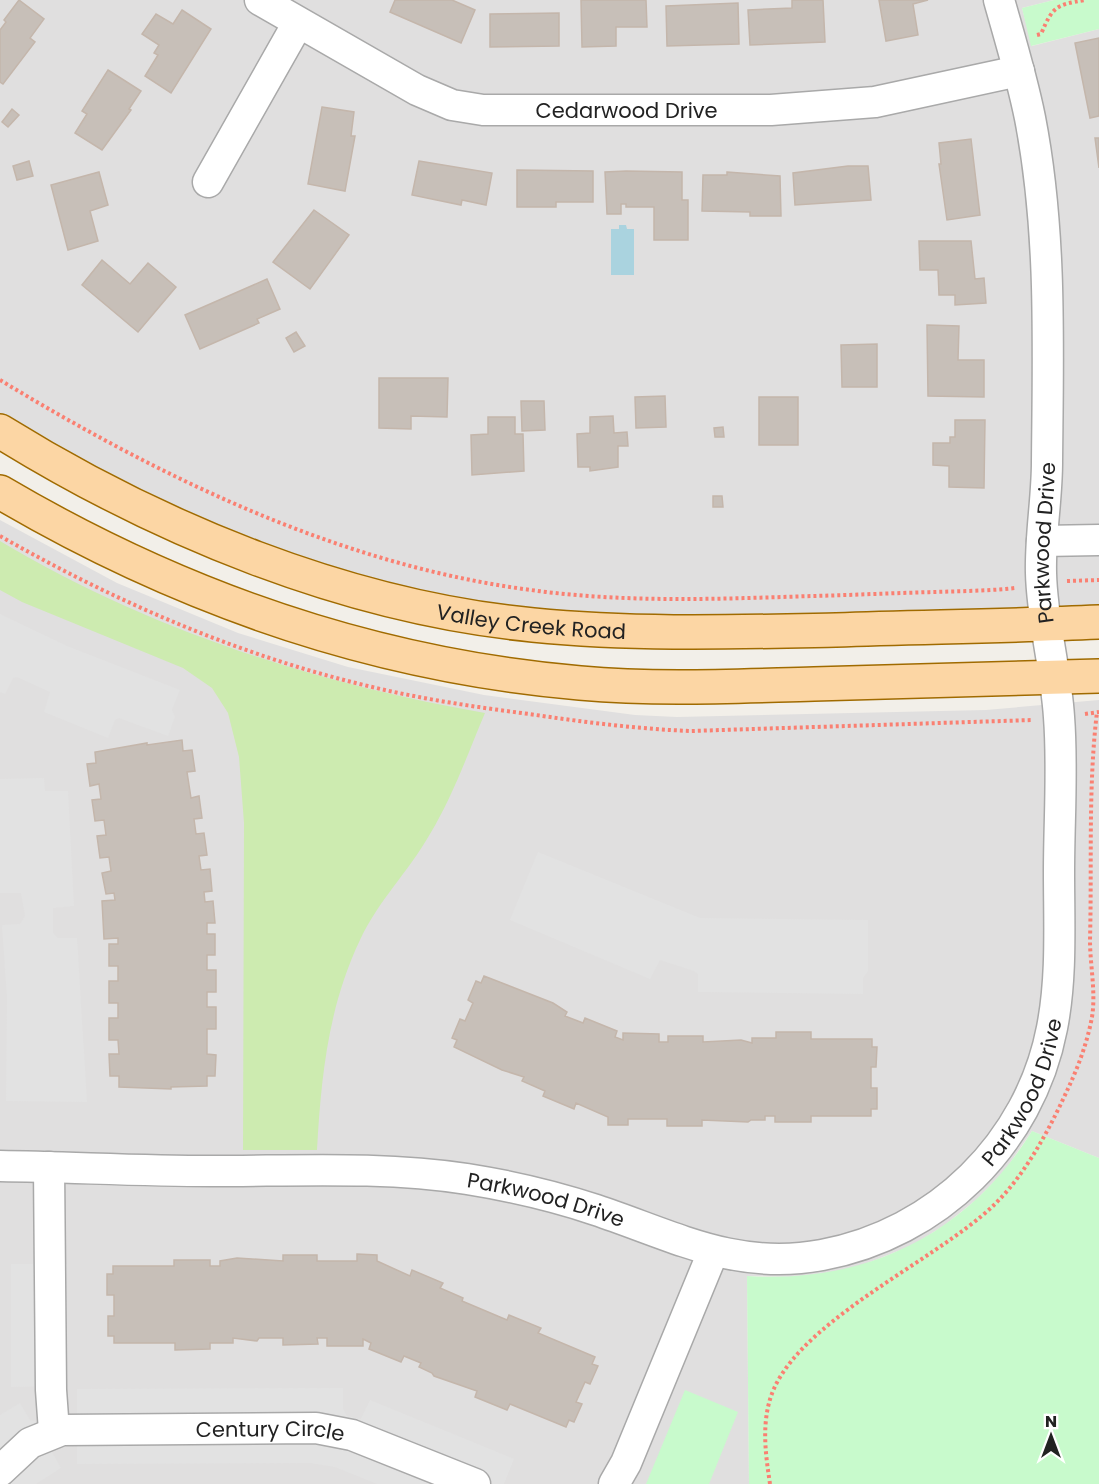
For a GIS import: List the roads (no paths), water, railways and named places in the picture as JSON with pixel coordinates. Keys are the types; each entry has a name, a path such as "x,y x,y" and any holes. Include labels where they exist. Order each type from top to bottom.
{"main road":[{"name":"Valley Creek Road","path":"0,431 74,475 158,517 211,539 343,586 471,615 531,625 654,633 1099,622"},
{"path":"0,492 110,554 217,600 326,636 439,663 543,679 640,687 1099,676"}],"street":[{"name":"Cedarwood Drive","path":"260,0 417,90 452,105 483,110 818,108 875,102 1015,57"},
{"name":"Parkwood Drive","path":"0,1166 184,1171 365,1171 452,1177 522,1189 575,1203 713,1252 762,1259 805,1258 854,1248 887,1236 916,1222 955,1194 979,1170 1011,1129 1042,1067 1050,1040 1057,998 1059,717 1042,584 1047,461 1045,251 1036,158 1015,57 999,0"},
{"path":"208,182 298,23"},
{"path":"1042,541 1099,540"},
{"path":"50,1167 51,1390 54,1431"},
{"path":"614,1484 626,1463 713,1252"},
{"name":"Century Circle","path":"0,1471 30,1443 54,1431 72,1429 324,1429 352,1435 475,1484"}],"water":[{"path":"619,225 626,225 627,229 634,229 634,275 611,275 611,229 619,229"}]}
